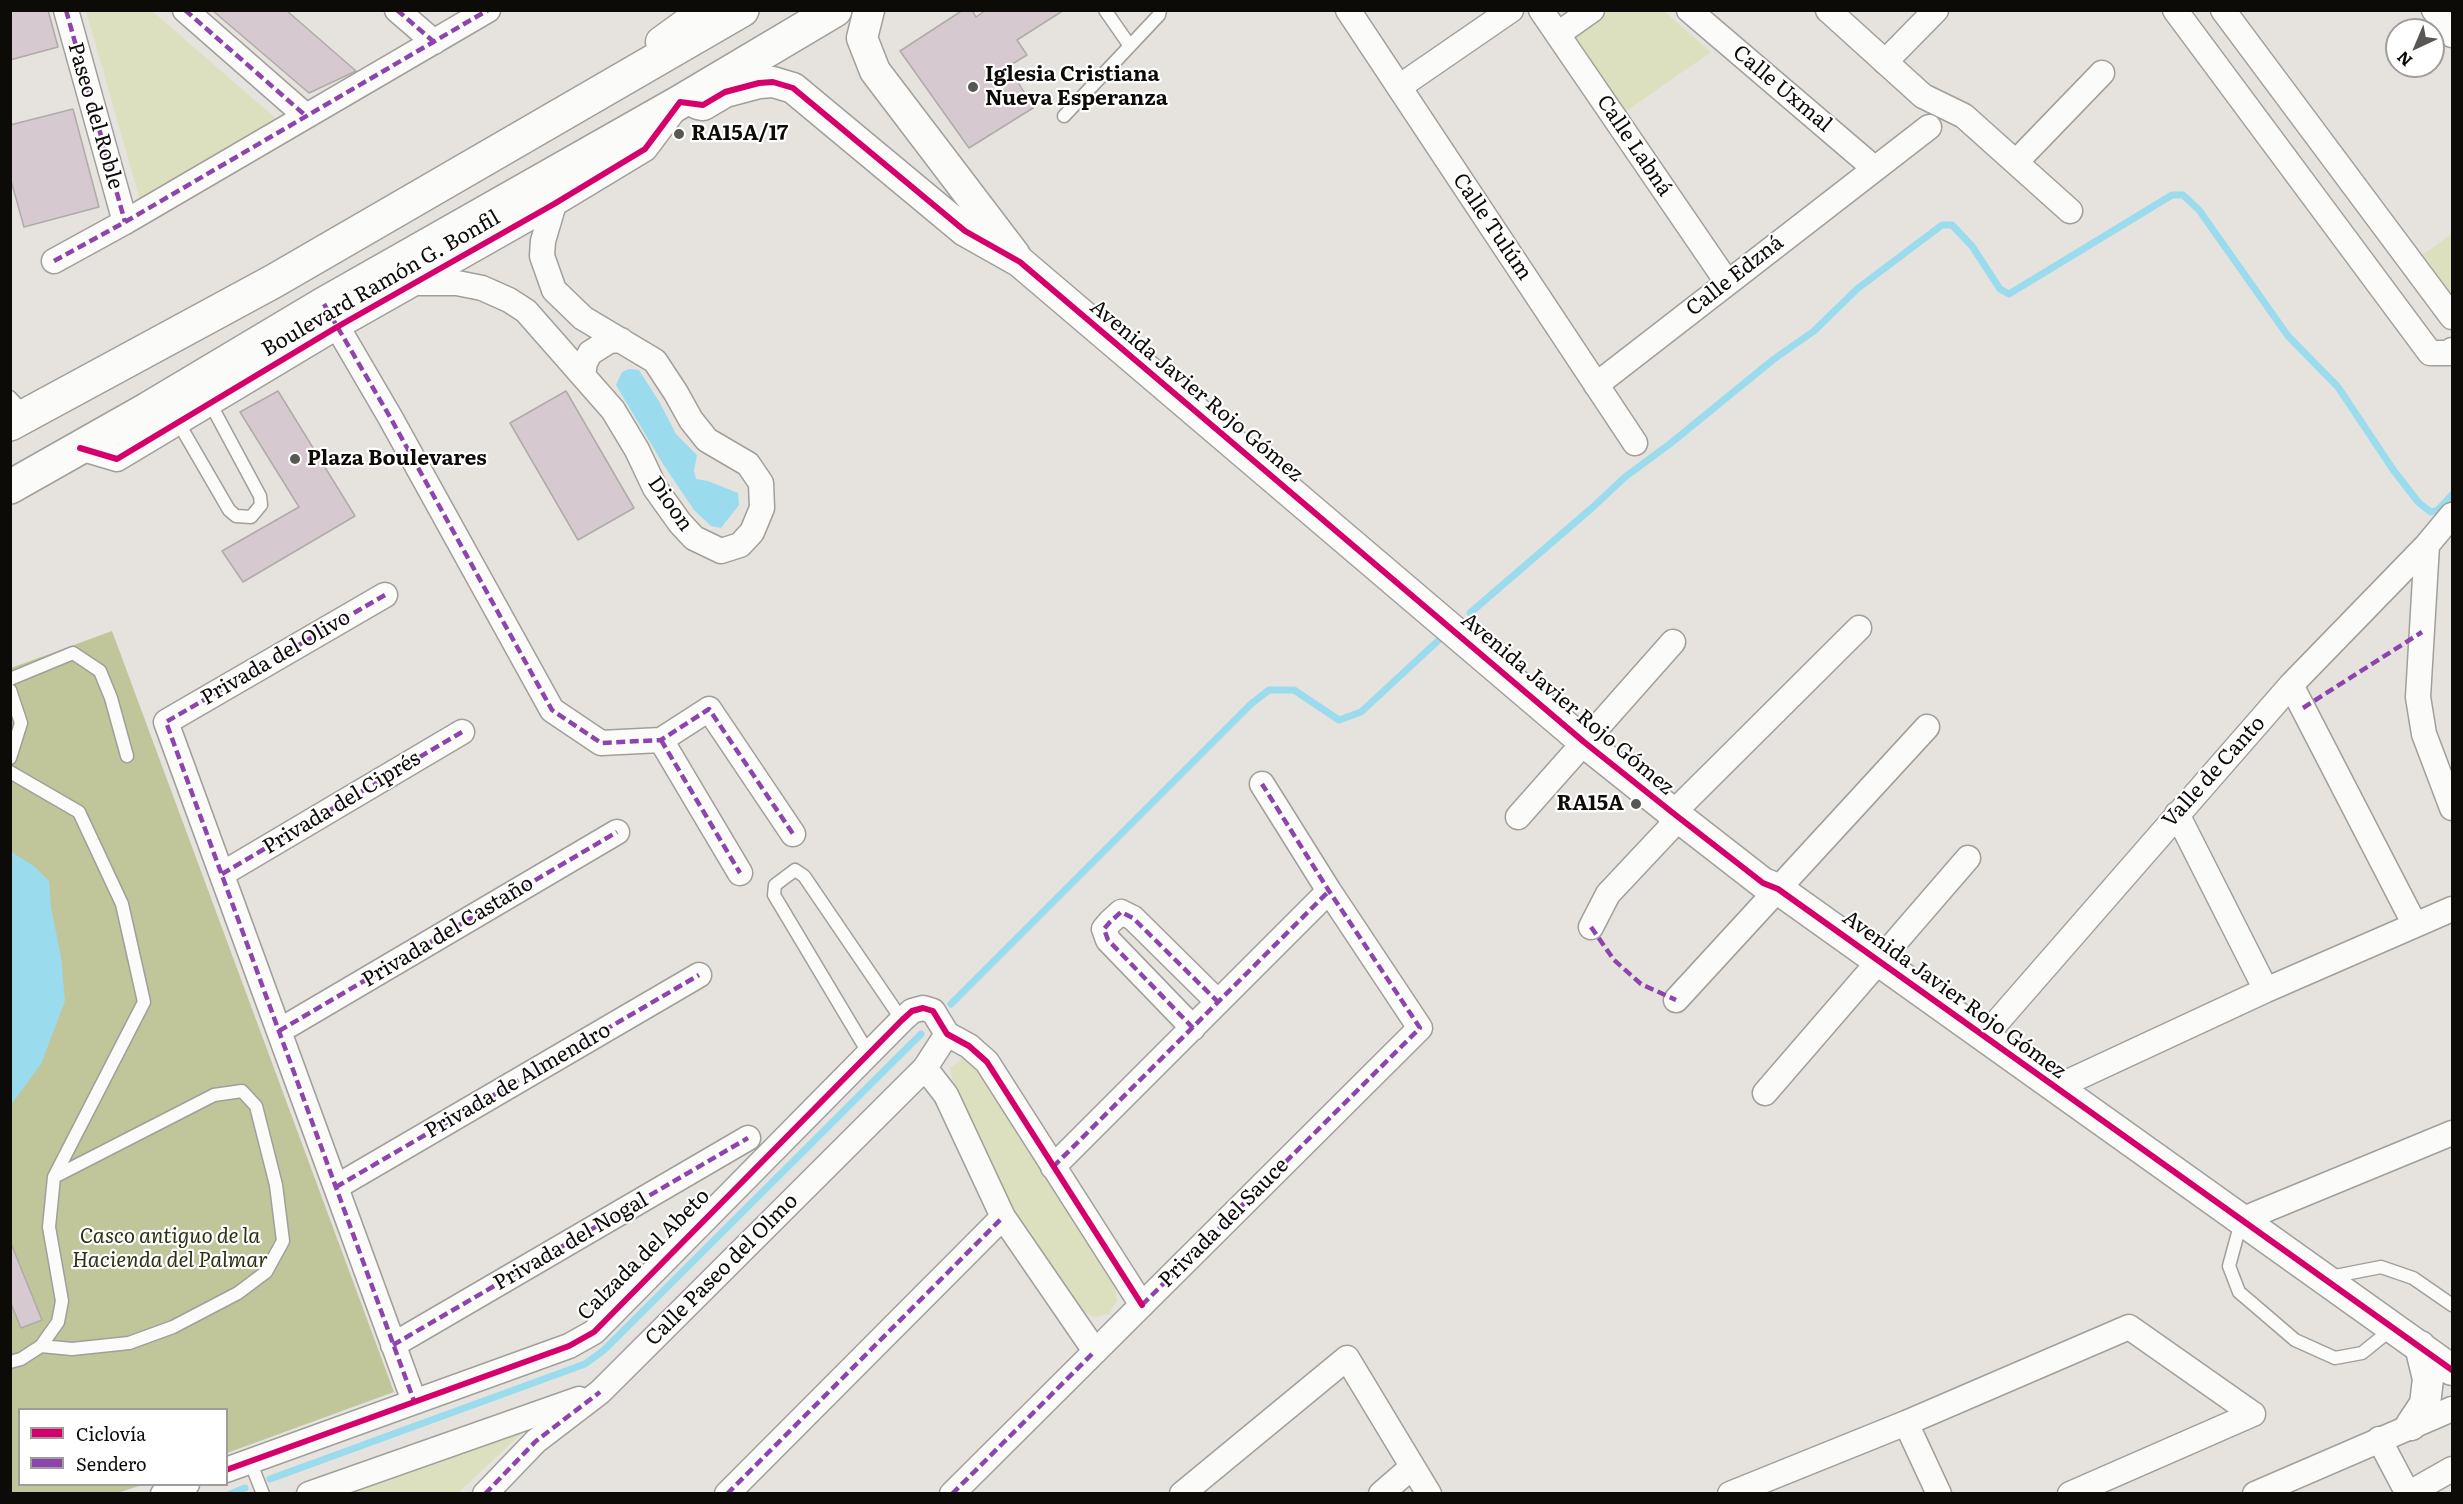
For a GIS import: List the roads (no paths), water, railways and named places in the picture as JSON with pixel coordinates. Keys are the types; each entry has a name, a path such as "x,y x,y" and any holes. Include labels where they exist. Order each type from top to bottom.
{"main road":[{"path":"13,417 63,398 274,281 742,10"},
{"name":"Boulevard Ramón G. Bonfil","path":"10,487 148,409 330,316 835,10"},
{"path":"148,409 137,407 128,401 124,392 125,383 131,375 234,315 274,281"},
{"path":"63,398 81,399 93,410 95,423 80,448"}],"street":[{"name":"Paseo del Roble","path":"66,10 125,222"},
{"path":"185,10 306,116"},
{"path":"397,10 434,42"},
{"name":"Paseo del Roble","path":"54,261 488,10"},
{"path":"549,121 705,10"},
{"name":"Calle Tulúm","path":"1348,10 1635,443"},
{"path":"1399,87 1511,10"},
{"name":"Calle Labná","path":"1541,10 1727,282"},
{"path":"1558,34 1592,10"},
{"name":"Calle Uxmal","path":"1689,10 1874,168"},
{"path":"1828,10 1923,96 1964,116 2070,212"},
{"path":"1885,62 1936,10"},
{"path":"2175,10 2430,353 2450,353 2452,350"},
{"path":"2223,10 2452,317"},
{"path":"2434,10 2452,35"},
{"name":"Avenida Javier Rojo Gómez","path":"873,14 862,38 875,71 1020,262"},
{"path":"2016,162 2102,73"},
{"name":"Avenida Javier Rojo Gómez","path":"680,102 703,105 725,92 759,83 773,82 793,88 965,231 1020,262 1584,742 1763,883 1778,889 2452,1370"},
{"name":"Boulevard Ramón G. Bonfil","path":"80,448 117,459 210,403 330,316 414,283 554,204 645,149 680,102"},
{"name":"Calle Edzná","path":"1596,385 1929,127"},
{"name":"Dioon","path":"414,283 457,283 482,288 509,300 526,311 613,410 637,450 655,488 680,523 694,538 721,551 740,545 752,532 762,508 761,483 748,464 707,440 691,420 656,361 583,318 554,290 542,256 543,241 554,204"},
{"path":"526,311 554,290"},
{"path":"330,316 390,417 552,710 602,743 661,740 709,709 793,834"},
{"path":"583,375 590,353 609,341 621,340"},
{"name":"Valle de Canto","path":"1984,1037 2291,685 2427,545 2452,515"},
{"path":"2427,545 2418,697 2424,734 2452,808"},
{"name":"Privada del Olivo","path":"222,874 166,722 386,595"},
{"path":"1591,927 1608,894 1670,828 1673,813 1858,628"},
{"path":"1518,817 1673,642"},
{"path":"2291,685 2415,925"},
{"path":"1676,1000 1927,727"},
{"name":"Privada del Ciprés","path":"222,874 462,732"},
{"path":"661,740 740,873"},
{"path":"1053,1167 1329,891 1262,784"},
{"path":"2177,814 2266,990"},
{"name":"Privada del Castaño","path":"279,1031 617,832"},
{"path":"1765,1093 1968,858"},
{"path":"222,874 414,1401"},
{"name":"Privada del Sauce","path":"952,1494 1420,1028 1329,891"},
{"path":"2055,1088 2266,990 2452,909"},
{"path":"1193,1028 1108,940 1104,929 1110,922 1121,912 1133,918 1218,1002"},
{"name":"Privada de Almendro","path":"336,1187 699,975"},
{"name":"Calzada del Abeto","path":"228,1469 569,1346 594,1332 912,1011 923,1008 933,1011 947,1034"},
{"path":"947,1034 969,1046 987,1062 1142,1305"},
{"name":"Calle Paseo del Olmo","path":"484,1494 536,1441 600,1392 925,1068 947,1034"},
{"path":"925,1068 946,1095 1003,1217 1095,1351"},
{"path":"2241,1220 2452,1133"},
{"name":"Privada del Nogal","path":"393,1346 748,1138"},
{"path":"727,1494 1003,1217"},
{"path":"1730,1494 1906,1423 2129,1327 2253,1414 2070,1494"},
{"path":"2411,1425 2425,1404 2428,1379 2420,1346"},
{"path":"1182,1494 1347,1358 1429,1494"},
{"path":"309,1494 600,1392"},
{"path":"2255,1494 2452,1409"},
{"path":"1906,1423 1940,1494"},
{"path":"2379,1439 2408,1494 2452,1469"},
{"path":"1381,1494 1412,1467"},
{"path":"163,1494 184,1486"}],"lane":[{"path":"1105,10 1130,46"},
{"path":"1064,117 1159,15 1160,10"},
{"path":"178,422 229,510 236,516 251,517 261,505 261,496 210,403"},
{"path":"10,679 73,653 100,671 111,698 127,756"},
{"path":"10,690 21,723 10,758"},
{"path":"10,772 79,812 122,904 144,1002 54,1177 49,1227 62,1301 58,1322 41,1346 21,1359 10,1362"},
{"path":"869,1054 774,895 775,885 795,870 804,876 902,1020"},
{"path":"41,1346 72,1349 129,1343 173,1327 238,1293 266,1272 283,1241 276,1185 256,1106 242,1091 214,1095 54,1177"},
{"path":"2241,1220 2229,1266 2239,1292 2295,1340 2335,1358 2362,1353 2393,1327"},
{"path":"2324,1279 2381,1267 2413,1278 2452,1305"},
{"path":"250,1461 263,1494"}],"water":[{"path":"629,369 639,370 676,434 697,455 694,471 696,479 708,481 738,493 739,505 721,528 711,526 694,510 663,464 616,385 622,372"},
{"path":"10,851 35,867 49,881 51,907 61,957 65,1001 41,1064 11,1105"}],"waterway":[{"path":"1470,613 1625,477 1671,443 1774,359 1814,331 1857,289 1942,225 1952,225 1972,246 2000,289 2009,294 2172,195 2183,195 2199,210 2288,336 2338,387 2394,471 2419,503 2431,512 2438,510 2452,495"},
{"path":"951,1004 1251,704 1269,690 1294,690 1339,720 1361,712 1441,638"},
{"path":"270,1479 585,1364 604,1350 921,1034"},
{"path":"230,1494 245,1488"}],"place":[{"name":"Iglesia Cristiana Nueva Esperanza","path":"973,87"},
{"name":"RA15A/17","path":"679,134"},
{"name":"Plaza Boulevares","path":"295,459"},
{"name":"RA15A","path":"1636,804"}],"park label":[{"name":"Casco antiguo de la Hacienda del Palmar","path":"170,1249"}]}
